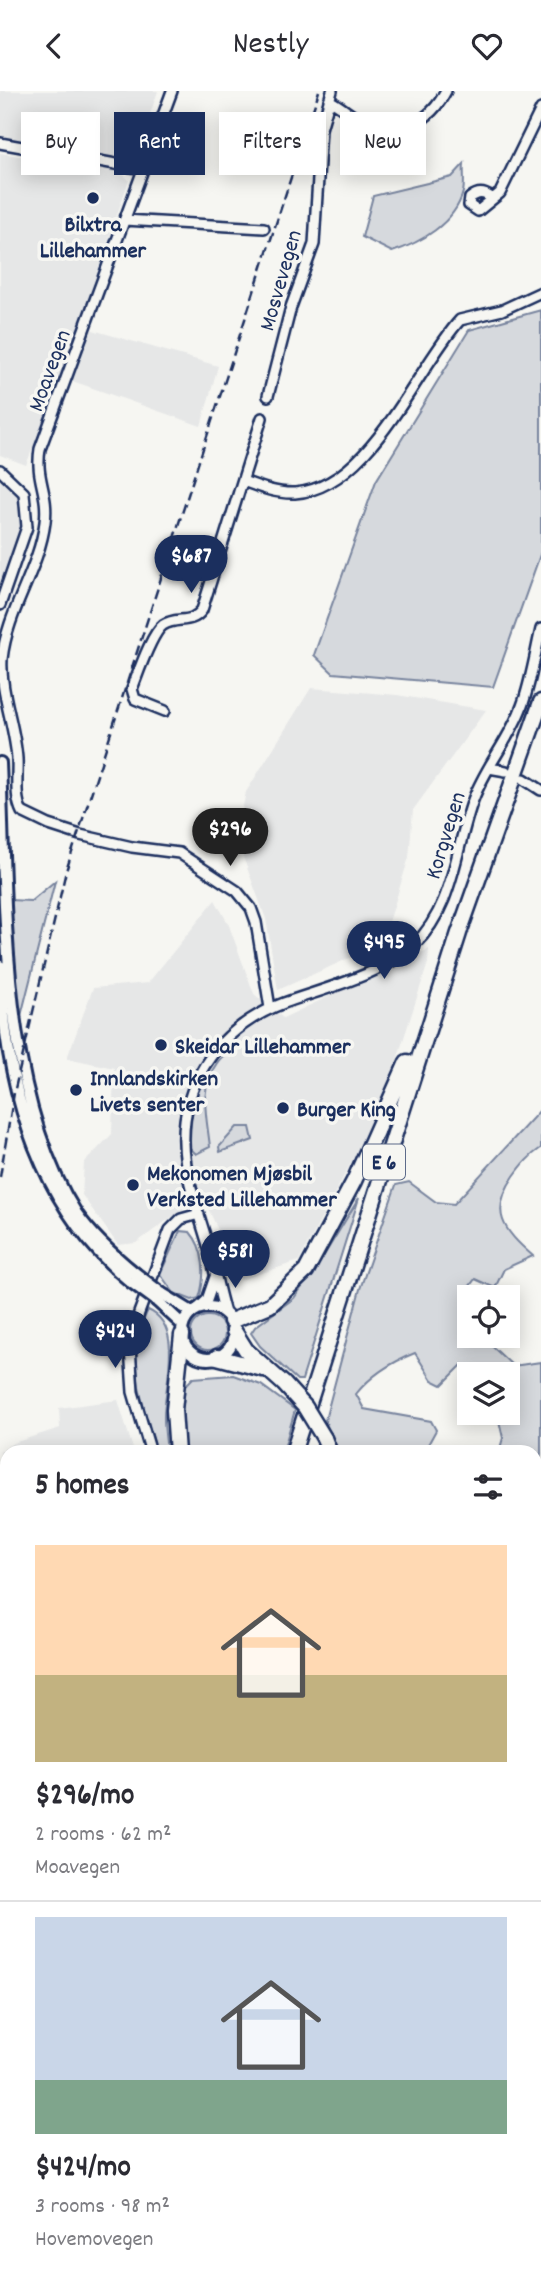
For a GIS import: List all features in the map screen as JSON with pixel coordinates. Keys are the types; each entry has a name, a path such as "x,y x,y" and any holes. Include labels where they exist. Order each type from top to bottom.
{"highway":[{"name":"E 6","path":"295,1445 469,905 541,702"},
{"path":"327,1445 305,1407 246,1350 230,1322 257,1313 284,1296 306,1271 321,1245 385,1117 451,936 469,905"},
{"path":"176,1445 174,1411 183,1330"},
{"path":"217,1357 267,1370"},
{"path":"301,1445 303,1420"}],"main road":[{"path":"0,764 10,1007 27,1098 48,1159 69,1203 99,1241 133,1277"},
{"path":"0,966 10,1059 26,1121 58,1198 76,1226 159,1297 194,1311 211,1307 230,1322 231,1344 217,1357 197,1356 188,1349 183,1330 159,1297"},
{"path":"183,1330 194,1311"}],"street":[{"name":"Moavegen","path":"164,112 172,91"},
{"path":"331,95 366,123 397,128 422,122 435,110 446,91"},
{"name":"Mosvevegen","path":"268,396 291,307 314,244 318,153 331,95"},
{"path":"492,198 500,193 508,180 541,109"},
{"path":"0,143 114,164"},
{"name":"Moavegen","path":"141,175 40,449 36,469 47,499 45,523 2,658 2,676 17,759 20,807 26,815 74,833 132,847 179,852 237,891 251,908 256,922 270,1008"},
{"path":"124,220 264,228"},
{"path":"243,481 274,491 297,493 322,486 344,471 370,447 455,326 465,316 502,310 541,292"},
{"path":"165,711 135,699 132,689 159,629 170,622 191,620 202,610 262,418"},
{"path":"0,470 24,492 27,527 0,605"},
{"name":"Korgvegen","path":"230,1322 215,1276 186,1163 184,1138 194,1089 216,1047 270,1008 386,965 417,943 437,916 473,801 522,708 541,629"},
{"name":"Korgvegen","path":"489,768 506,771"},
{"path":"524,779 541,790"},
{"path":"149,1445 131,1378 133,1330 170,1230 181,1219 199,1214"},
{"path":"194,1311 207,1300 215,1276"}],"shaded area":[{"path":"0,91 158,91 151,112 114,112 114,157 100,155 100,112 21,112 21,141 0,137"},
{"path":"0,153 21,156 21,175 100,175 100,169 114,171 114,175 123,175 129,180 79,326 218,366 201,426 61,377 26,465 0,455"},
{"path":"464,164 464,189 459,203 435,230 392,252 362,237 373,196 452,177"},
{"path":"541,310 541,552 493,687 333,673 314,655 376,481 469,330"},
{"path":"0,480 19,497 23,520 0,593"},
{"path":"311,688 397,695 486,710 413,810 409,857 389,922 354,956 278,990 266,919 236,838 246,792"},
{"path":"55,881 21,1016 15,999 10,900 31,901"},
{"path":"215,900 228,923 254,994 283,1018 429,949 428,963 384,1100 299,1261 241,1280 202,1195 136,1243 118,1245 82,1195 84,1163 112,1134 114,1068 67,1058 93,988 148,983"},
{"path":"225,1043 233,1047 219,1061 207,1083 206,1115 210,1147 196,1154 190,1148 194,1104 203,1080"},
{"path":"541,1109 541,1148 514,1176 506,1189 501,1210 507,1229 533,1256 504,1269 496,1285 488,1285 475,1279 471,1285 457,1285 457,1348 494,1348 509,1362 457,1362 457,1370 442,1385 432,1380 415,1353 398,1360 369,1380 356,1394 364,1409 431,1421 436,1430 428,1445 334,1445 325,1420 360,1289 396,1185 409,1182 436,1202 454,1204"},
{"path":"237,1127 250,1127 253,1140 220,1152 219,1147"},
{"path":"359,1198 302,1380 297,1380 260,1346 251,1333 255,1327 294,1298 320,1262"},
{"path":"180,1231 190,1232 199,1246 203,1263 199,1298 192,1300 174,1293 160,1274"},
{"path":"148,1310 160,1318 166,1329 170,1359 164,1419 166,1445 155,1445 142,1400 137,1363 141,1327"},
{"path":"208,1316 220,1321 225,1333 220,1345 208,1350 196,1345 191,1333 196,1321"},
{"path":"541,1362 541,1445 501,1445 503,1438 500,1425 520,1425 520,1365"},
{"path":"233,1375 261,1385 295,1410 285,1445 182,1445 181,1390 193,1378"},
{"path":"118,1400 132,1445 10,1445 60,1428 59,1408"}],"railway":[{"path":"0,1177 14,1093 66,871 319,91"}],"place":[{"name":"Bilxtra Lillehammer","path":"93,198"},
{"name":"Skeidar Lillehammer","path":"161,1045"},
{"name":"Innlandskirken Livets senter","path":"76,1090"},
{"name":"Burger King","path":"283,1108"},
{"name":"Mekonomen Mjøsbil Verksted Lillehammer","path":"133,1185"}]}
